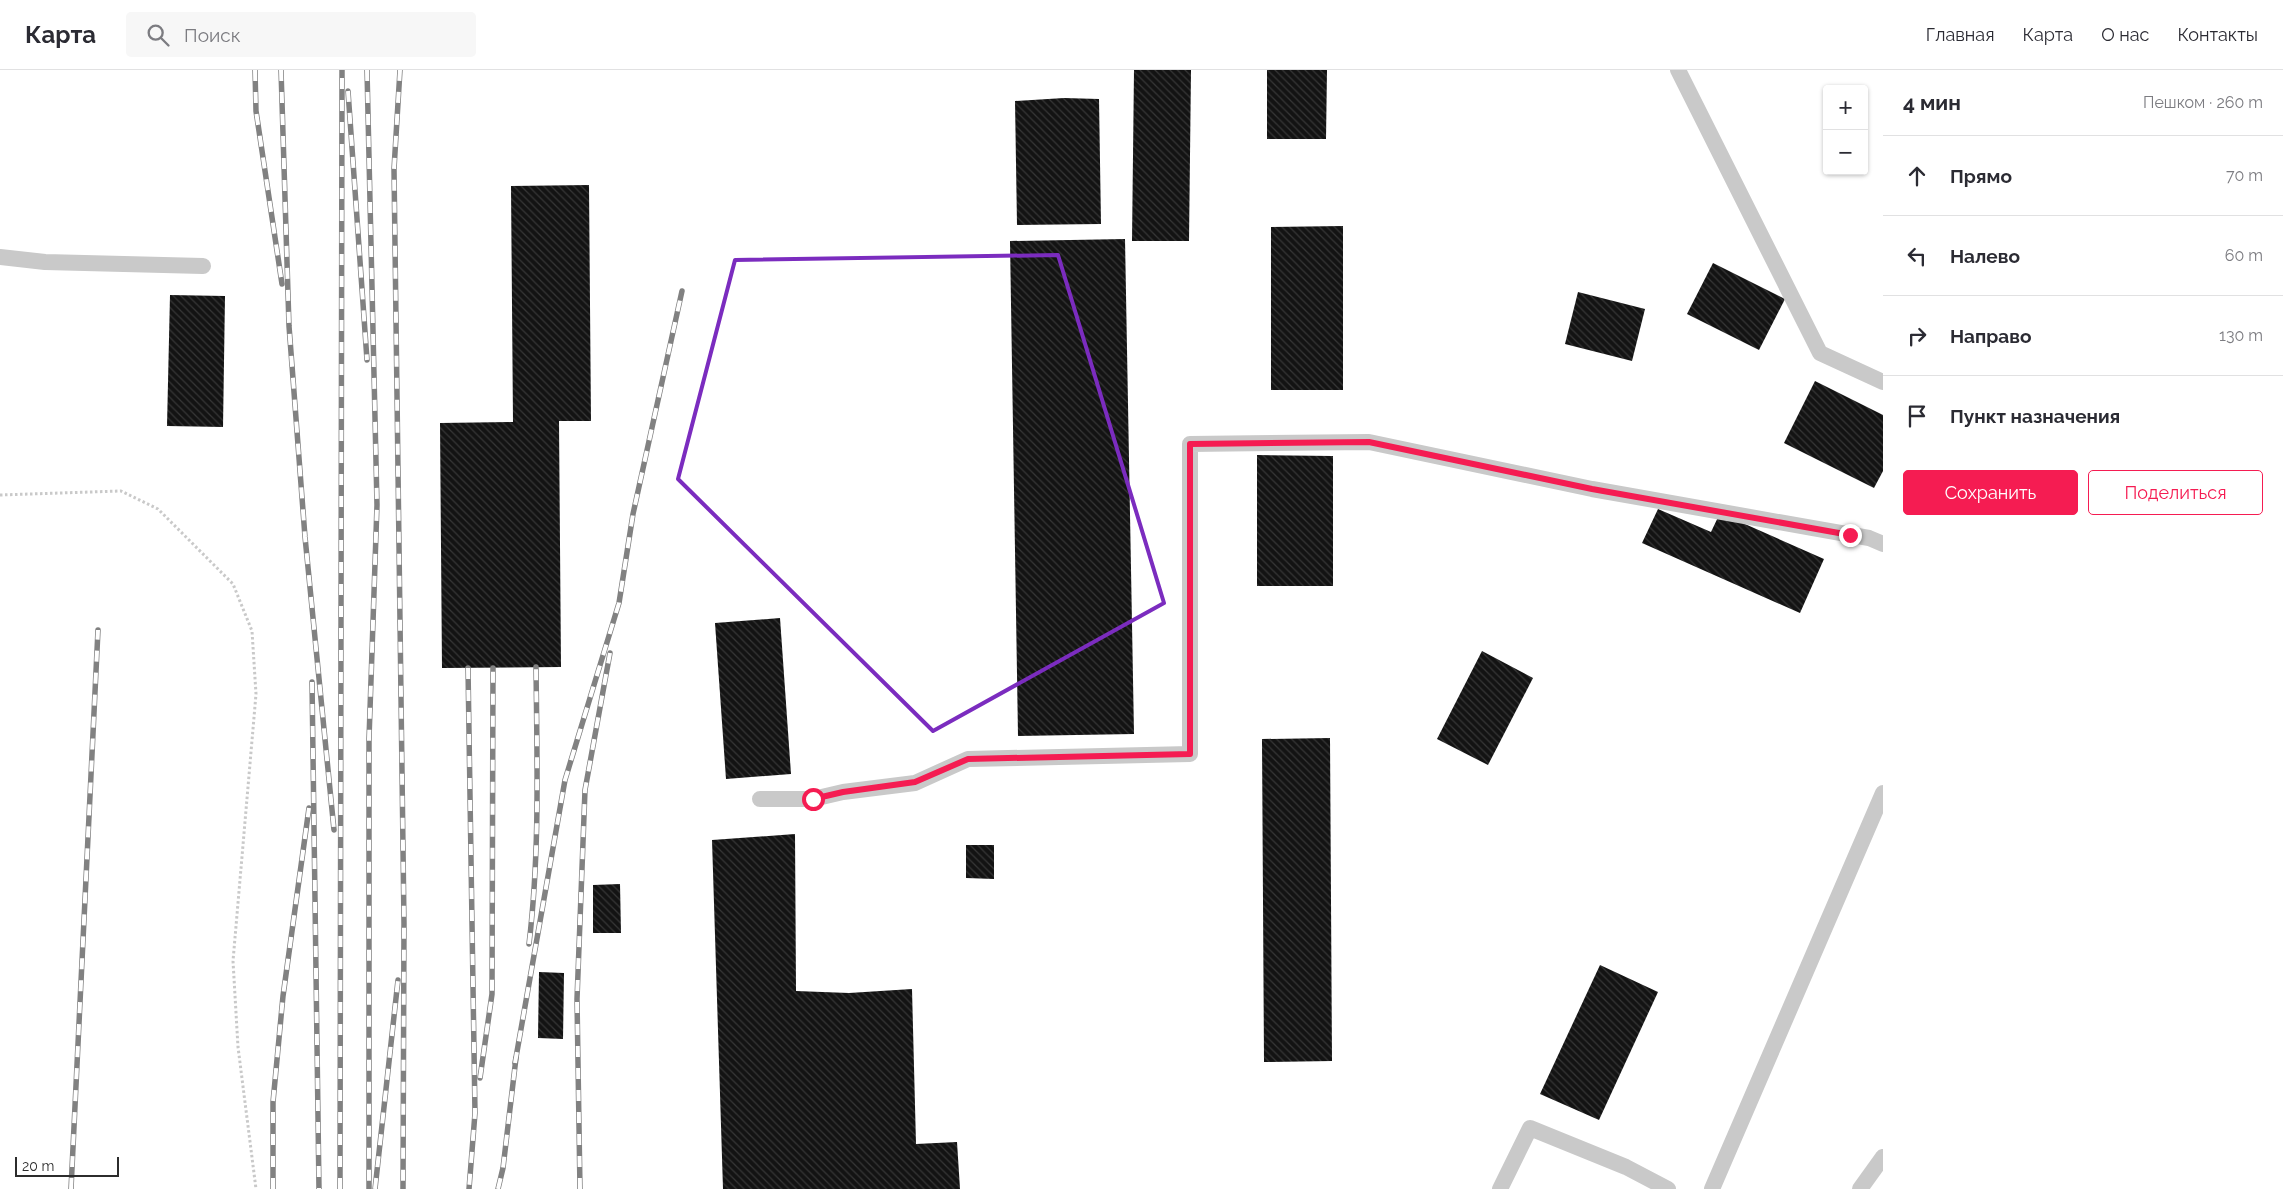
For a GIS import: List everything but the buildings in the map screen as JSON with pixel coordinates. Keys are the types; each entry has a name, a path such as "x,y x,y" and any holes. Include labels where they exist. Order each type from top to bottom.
{"lane":[{"path":"1678,70 1820,353 1883,382"},
{"path":"0,257 45,262 203,266"},
{"path":"760,798 813,799 843,792 915,782 968,759 1190,754 1190,444 1369,442 1592,489 1869,538 1883,544"},
{"path":"1712,1189 1883,793"},
{"path":"1500,1189 1530,1128 1626,1167 1668,1189"},
{"path":"1860,1189 1883,1157"}],"path":[{"path":"0,495 121,491 158,509 233,584 252,631 256,694 233,961 238,1047 256,1189"}],"highlighted area":[{"path":"1058,255 1164,603 933,731 678,479 735,260"}],"railway":[{"path":"255,70 256,111 282,284"},
{"path":"281,70 289,326 305,537 334,830"},
{"path":"340,1189 342,70"},
{"path":"367,70 377,505 369,739 369,1189"},
{"path":"400,70 394,169 404,923 403,1189"},
{"path":"348,91 367,360"},
{"path":"515,1063 565,780 619,603 633,514 682,291"},
{"path":"71,1189 98,630"},
{"path":"580,1189 577,999 585,790 610,653"},
{"path":"529,944 536,840 536,667"},
{"path":"468,668 475,1113 469,1189"},
{"path":"480,1078 492,994 493,668"},
{"path":"312,682 319,1189"},
{"path":"273,1189 273,1102 283,996 309,808"},
{"path":"375,1189 398,980"},
{"path":"498,1189 503,1168 516,1058"}],"route":[{"path":"813,799 843,792 915,782 968,759 1190,754 1190,444 1369,442 1592,489 1850,535"}]}
